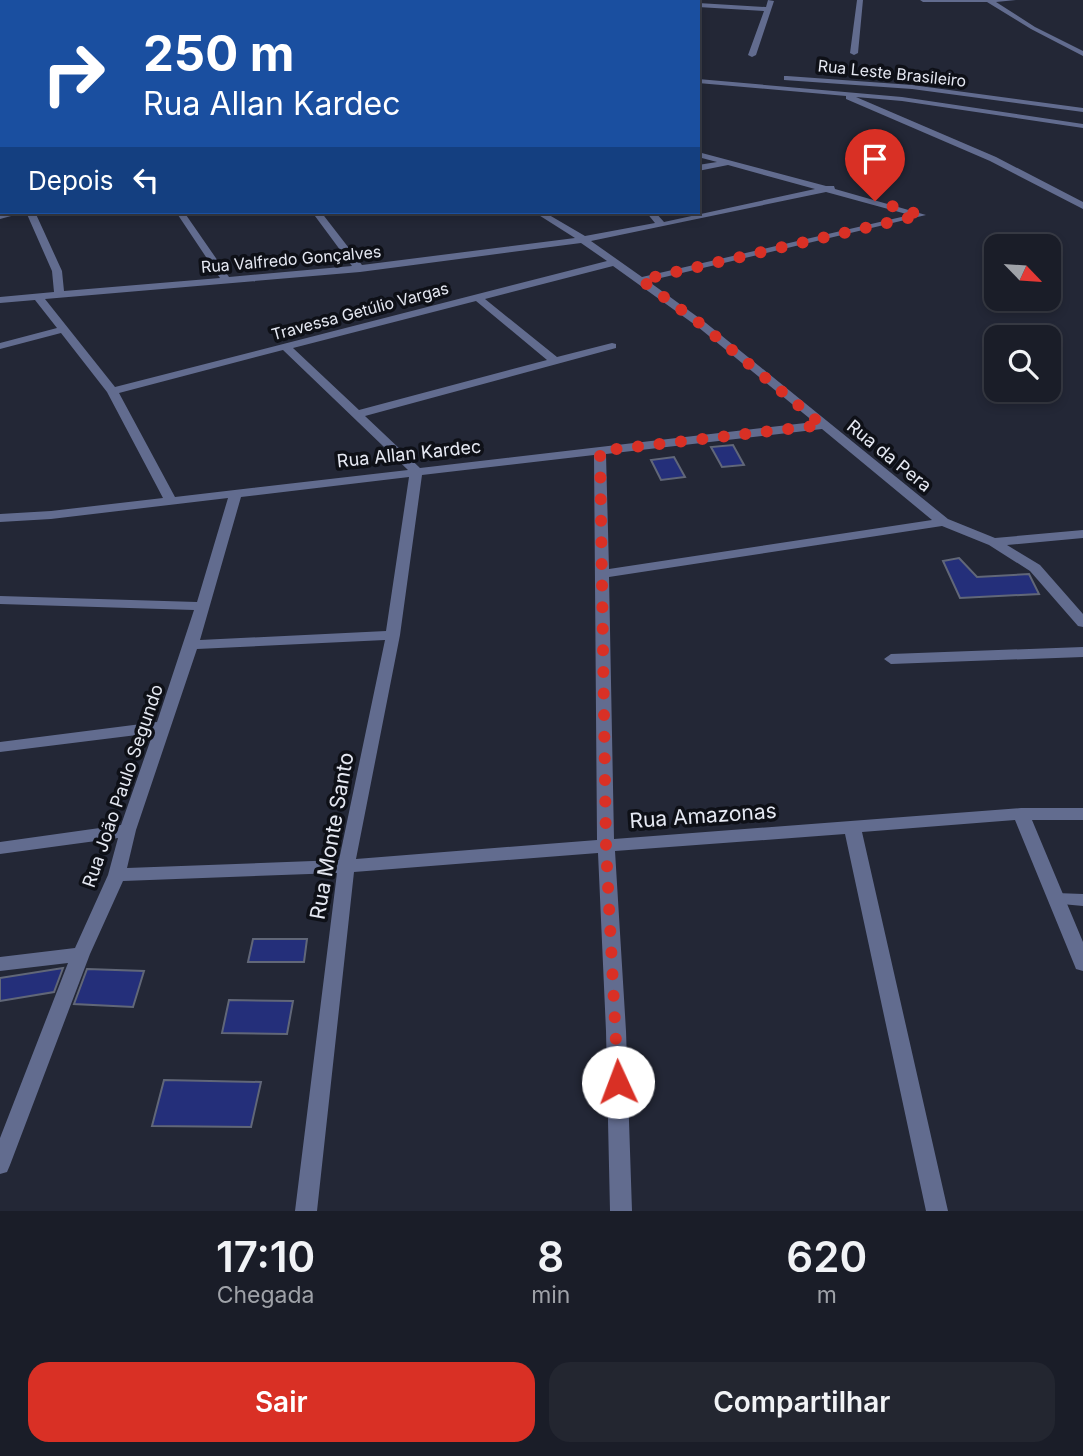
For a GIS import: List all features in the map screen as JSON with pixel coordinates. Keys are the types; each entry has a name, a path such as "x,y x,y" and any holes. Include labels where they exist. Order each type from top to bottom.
{"street":[{"path":"752,55 772,0"},
{"path":"854,53 860,0"},
{"path":"923,0 1013,0"},
{"path":"989,1 1083,54"},
{"path":"700,5 769,9"},
{"name":"Rua Leste Brasileiro","path":"700,74 878,84 1083,110"},
{"path":"700,81 835,91 1083,126"},
{"path":"700,91 719,82"},
{"path":"835,91 993,159 1083,206"},
{"path":"641,280 918,218 918,214 831,188 700,154"},
{"path":"700,168 730,162"},
{"name":"Rua Valfredo Gonçalves","path":"0,300 360,269 584,240 831,188"},
{"path":"32,214 57,271 59,294"},
{"path":"181,214 226,280"},
{"path":"317,214 360,269"},
{"name":"Rua da Pera","path":"541,214 616,262 702,325 943,522 994,542 1035,568 1083,623"},
{"path":"652,214 662,225"},
{"name":"Travessa Getúlio Vargas","path":"112,391 616,262"},
{"path":"37,296 112,391 170,500"},
{"path":"477,297 553,360"},
{"path":"0,346 62,330"},
{"path":"355,415 612,346"},
{"path":"286,347 416,471"},
{"name":"Rua Allan Kardec","path":"0,518 822,425"},
{"path":"600,451 604,574 606,847 616,1031 621,1211"},
{"name":"Rua Monte Santo","path":"306,1211 346,866 393,635 416,471"},
{"name":"Rua João Paulo Segundo","path":"0,1165 80,954 117,875 128,830 191,645 200,606 236,493"},
{"path":"604,574 943,522"},
{"path":"994,542 1083,534"},
{"path":"0,600 122,601 200,606"},
{"path":"191,645 393,635"},
{"path":"891,659 1083,652"},
{"path":"0,747 164,726"},
{"path":"1021,814 1083,964"},
{"name":"Rua Amazonas","path":"117,875 346,866 1021,814 1083,814"},
{"path":"852,827 937,1211"},
{"path":"0,848 128,830"},
{"path":"0,964 80,954"}],"lane":[{"path":"1056,900 1083,900"}],"building":[{"path":"733,445 744,465 722,467 711,447"},
{"path":"674,457 685,477 661,480 651,460"},
{"path":"959,558 977,577 1029,574 1039,594 960,598 943,561"},
{"path":"253,939 307,939 304,962 248,962"},
{"path":"63,968 54,992 0,1001 0,978"},
{"path":"87,969 144,971 133,1007 74,1004"},
{"path":"229,1000 293,1001 287,1034 222,1033"},
{"path":"164,1080 261,1082 251,1127 152,1126"}],"route":[{"path":"618,1082 606,847 604,574 600,451 822,425 702,325 641,280 918,218 921,215 875,201"}]}
